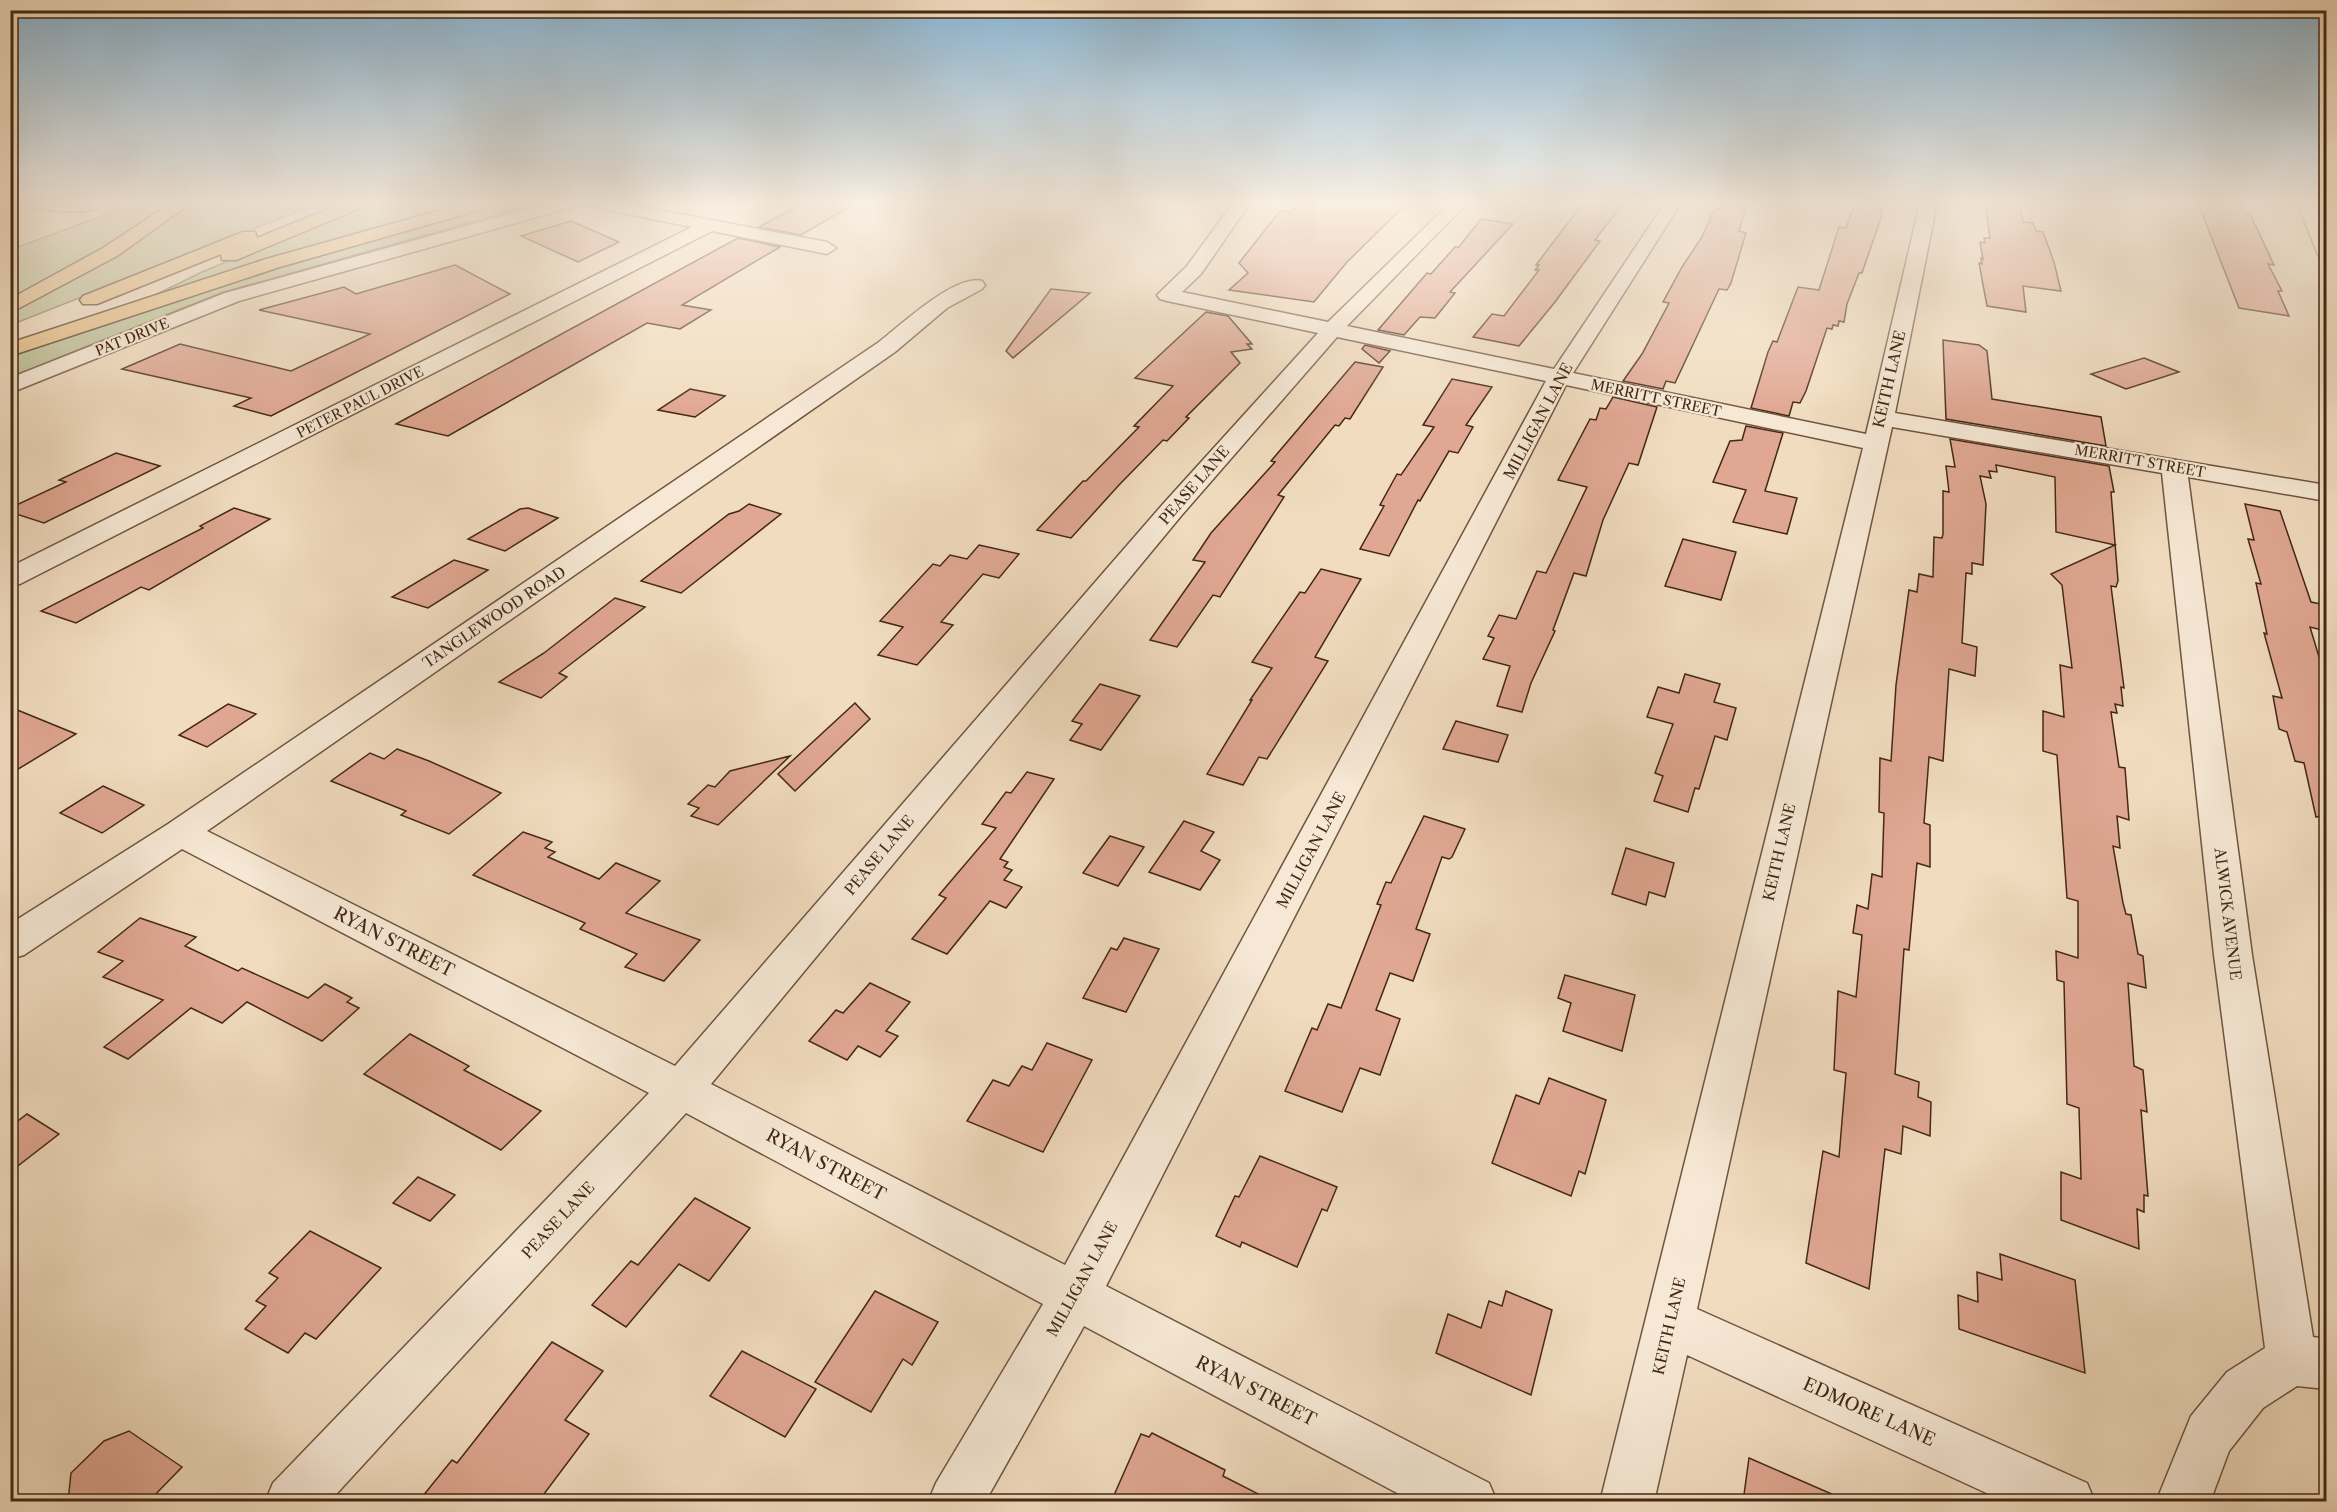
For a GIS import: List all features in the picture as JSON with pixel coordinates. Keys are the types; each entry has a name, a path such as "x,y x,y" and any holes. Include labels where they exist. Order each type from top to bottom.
{"highway":[{"path":"10,307 72,274"},
{"path":"76,306 156,274"},
{"path":"10,344 183,274"},
{"path":"10,350 241,274"},
{"path":"10,331 33,323"}],"street":[{"name":"PAT DRIVE","path":"10,386 232,297 316,274"},
{"name":"PETER PAUL DRIVE","path":"10,578 603,274"},
{"name":"MERRITT STREET","path":"1190,274 1167,295 1559,378 1878,430 2174,467 2326,493"},
{"name":"PEASE LANE","path":"292,1502 682,1088 1172,510 1332,330 1388,274"},
{"name":"MILLIGAN LANE","path":"955,1502 1074,1297 1559,378 1627,274"},
{"name":"KEITH LANE","path":"1627,1502 1913,274"},
{"name":"TANGLEWOOD ROAD","path":"18,931 180,833 887,347 940,304 975,285"},
{"name":"ALWICK AVENUE","path":"2174,467 2232,956 2309,1362"},
{"name":"RYAN STREET","path":"180,833 682,1088 1074,1297 1470,1502"},
{"name":"EDMORE LANE","path":"1670,1322 2068,1502"},
{"path":"2183,1502 2209,1434 2245,1390 2309,1362"}],"green space":[{"path":"10,274 63,274 11,302"},
{"path":"73,274 141,274 11,325 11,311"},
{"path":"199,274 227,274 149,298"},
{"path":"250,274 290,274 221,293 11,377 11,355"}],"building":[{"path":"426,274 471,274 510,294 271,416 234,406 251,398 122,369 180,344 291,371 370,334 259,310 344,287 356,294"},
{"path":"673,274 735,274 682,305 711,310 680,329 647,323 448,436 396,424"},
{"path":"1247,274 1337,274 1314,302 1229,290"},
{"path":"1427,274 1467,274 1450,292 1455,293 1435,318 1420,317 1404,335 1378,330"},
{"path":"1536,274 1576,274 1519,346 1473,337 1492,314 1504,316"},
{"path":"1678,274 1734,274 1727,290 1719,289 1675,383 1666,381 1663,389 1623,381 1642,354 1669,303 1663,302"},
{"path":"1824,274 1859,274 1847,304 1844,322 1839,321 1838,326 1833,325 1832,329 1827,328 1800,403 1793,402 1789,416 1751,408 1768,352 1773,341 1777,342 1798,287 1819,290"},
{"path":"1981,274 2057,274 2061,291 2023,286 2026,312 1987,306"},
{"path":"2226,274 2273,274 2282,291 2278,291 2289,316 2239,308"},
{"path":"1051,289 1090,293 1013,358 1006,351"},
{"path":"1206,312 1228,316 1252,344 1247,344 1252,349 1231,352 1240,363 1186,417 1189,418 1167,441 1163,440 1119,485 1071,538 1037,530 1139,427 1134,426 1173,386 1135,378"},
{"path":"1943,340 1979,345 1987,351 1992,399 2101,417 2106,446 1946,419"},
{"path":"1365,345 1390,351 1379,363 1362,349"},
{"path":"2144,358 2179,372 2126,389 2091,374"},
{"path":"1355,362 1383,367 1350,419 1345,418 1339,426 1335,425 1278,495 1284,497 1220,597 1213,595 1177,647 1150,640 1205,562 1193,560 1211,533 1275,462 1271,461"},
{"path":"1452,379 1492,387 1466,425 1473,427 1458,453 1449,451 1420,501 1418,500 1389,556 1360,549 1384,506 1380,505 1397,474 1401,475 1434,427 1423,425"},
{"path":"690,389 725,396 695,417 658,410"},
{"path":"1613,397 1657,407 1638,465 1629,463 1603,520 1586,576 1574,573 1553,630 1555,631 1531,683 1522,712 1497,706 1510,666 1483,659 1494,638 1488,636 1499,615 1516,619 1537,571 1546,573 1587,487 1558,480 1590,419 1596,420 1600,408 1606,409"},
{"path":"1746,426 1783,433 1765,491 1797,498 1787,534 1733,522 1746,490 1713,482 1730,441 1742,440"},
{"path":"1950,439 2109,466 2114,492 2111,492 2118,581 2116,587 2111,586 2124,688 2121,687 2123,706 2115,704 2117,713 2111,712 2119,767 2125,768 2129,820 2117,816 2120,848 2113,846 2126,914 2131,915 2138,954 2143,956 2146,988 2128,983 2134,1066 2143,1070 2147,1112 2141,1110 2148,1196 2144,1195 2144,1212 2137,1209 2139,1249 2061,1220 2061,1172 2081,1179 2079,1108 2067,1104 2064,982 2057,980 2056,951 2078,958 2078,901 2067,898 2057,755 2043,751 2043,711 2064,717 2060,665 2072,668 2062,585 2051,574 2115,545 2056,532 2055,477 1996,465 1997,472 1989,471 1991,478 1980,476 1986,504 1983,565 1972,563 1972,574 1966,573 1962,643 1977,647 1975,676 1949,669 1943,761 1929,757 1924,823 1930,825 1930,867 1917,863 1909,950 1904,949 1895,1074 1919,1082 1918,1097 1931,1102 1930,1136 1903,1126 1901,1154 1885,1149 1869,1289 1806,1263 1823,1151 1839,1157 1846,1073 1834,1070 1838,991 1856,997 1862,935 1853,933 1857,905 1868,909 1872,874 1882,877 1884,813 1879,812 1880,758 1891,761 1896,685 1909,590 1917,592 1919,574 1933,577 1934,537 1942,538 1943,534 1943,491 1949,492 1946,466 1955,467"},
{"path":"116,453 160,466 44,523 10,512 10,508 66,482 59,480"},
{"path":"749,504 781,514 681,593 641,581 729,514"},
{"path":"2245,504 2280,511 2311,602 2326,605 2326,631 2310,627 2326,680 2326,815 2316,817 2304,763 2295,761 2287,732 2279,729 2273,696 2282,698 2264,633 2267,634 2256,583 2261,584 2248,539 2254,540"},
{"path":"234,508 270,519 149,590 141,587 76,623 41,611 203,528 200,526"},
{"path":"528,508 558,518 505,551 468,539 520,509"},
{"path":"1683,539 1736,552 1721,600 1665,586"},
{"path":"979,545 1019,554 999,578 983,574 941,622 953,625 917,665 878,655 903,627 880,621 933,564 940,566 950,555 967,559"},
{"path":"454,560 488,570 428,608 392,597"},
{"path":"1321,569 1361,579 1315,657 1328,661 1267,759 1259,757 1243,785 1207,774 1252,700 1250,700 1272,668 1252,662 1300,592 1305,593"},
{"path":"615,598 645,607 559,673 567,677 541,698 499,682 544,653"},
{"path":"1685,674 1720,684 1714,702 1736,708 1727,740 1715,736 1699,789 1695,788 1688,812 1654,801 1663,776 1655,773 1673,724 1647,717 1658,687 1679,693"},
{"path":"1100,684 1140,696 1101,750 1070,740 1082,724 1072,721"},
{"path":"855,703 870,719 795,791 778,774"},
{"path":"228,704 256,714 207,747 179,735"},
{"path":"10,707 76,734 10,774"},
{"path":"1456,721 1508,735 1498,762 1443,749"},
{"path":"397,749 501,793 449,834 401,815 406,811 331,781 370,753 384,759"},
{"path":"790,756 718,825 691,816 699,808 688,804 708,785 715,787 730,771"},
{"path":"1027,772 1054,779 1000,859 1008,862 1004,867 1012,870 1004,880 1022,887 1006,908 990,901 947,954 912,939 946,898 939,895 996,828 982,824 1006,792 1011,793"},
{"path":"103,786 144,805 102,833 60,813"},
{"path":"1424,816 1465,829 1452,857 1449,859 1442,857 1416,929 1430,934 1413,981 1390,973 1376,1010 1400,1019 1380,1075 1360,1068 1342,1112 1285,1091 1312,1028 1317,1030 1328,1004 1341,1008 1381,905 1377,904 1386,882 1391,883"},
{"path":"1184,821 1214,832 1201,851 1220,860 1200,890 1149,872"},
{"path":"523,832 552,842 545,848 555,852 548,857 599,879 616,863 660,881 626,913 700,940 664,981 625,967 637,954 580,929 585,923 473,875"},
{"path":"1110,836 1144,847 1118,886 1083,873"},
{"path":"1626,848 1674,863 1665,897 1649,892 1646,905 1612,894"},
{"path":"140,918 196,937 185,946 238,971 242,968 308,998 325,984 352,998 347,1002 359,1008 322,1041 247,1002 222,1023 191,1008 128,1059 104,1047 163,1000 103,977 123,961 98,952"},
{"path":"1124,938 1159,949 1126,1012 1083,998 1111,948 1117,950"},
{"path":"1565,975 1635,995 1622,1051 1563,1031 1571,1003 1558,998"},
{"path":"870,983 910,1002 886,1031 898,1036 880,1057 858,1046 847,1060 809,1041 836,1010 843,1013"},
{"path":"410,1034 469,1066 464,1070 541,1111 501,1150 364,1074"},
{"path":"1047,1043 1092,1060 1043,1152 967,1121 993,1080 1009,1086 1022,1066 1032,1070"},
{"path":"1549,1078 1606,1100 1585,1174 1579,1171 1571,1196 1492,1163 1516,1095 1539,1104"},
{"path":"27,1114 59,1134 10,1172 10,1127"},
{"path":"1260,1156 1337,1187 1327,1211 1322,1209 1297,1267 1242,1242 1240,1247 1216,1236 1235,1196 1239,1197"},
{"path":"418,1177 455,1195 430,1221 393,1203"},
{"path":"695,1198 750,1228 709,1281 679,1264 626,1327 592,1305 631,1261 638,1265"},
{"path":"310,1231 381,1268 316,1339 305,1333 288,1353 245,1329 266,1306 256,1301 278,1278 269,1273"},
{"path":"2000,1254 2075,1280 2085,1373 1959,1329 1958,1295 1978,1302 1977,1272 2002,1280"},
{"path":"875,1291 938,1322 912,1365 903,1359 871,1412 815,1382"},
{"path":"1506,1291 1552,1310 1531,1395 1436,1353 1448,1314 1481,1328 1489,1301 1502,1306"},
{"path":"552,1342 603,1371 565,1420 589,1434 538,1502 418,1502 452,1460 457,1463"},
{"path":"742,1351 816,1389 785,1437 710,1396"},
{"path":"129,1431 182,1467 148,1502 68,1502 71,1473 104,1441"},
{"path":"1152,1433 1225,1470 1223,1476 1274,1502 1111,1502 1141,1434 1149,1437"},
{"path":"1749,1458 1850,1502 1743,1502"}]}
